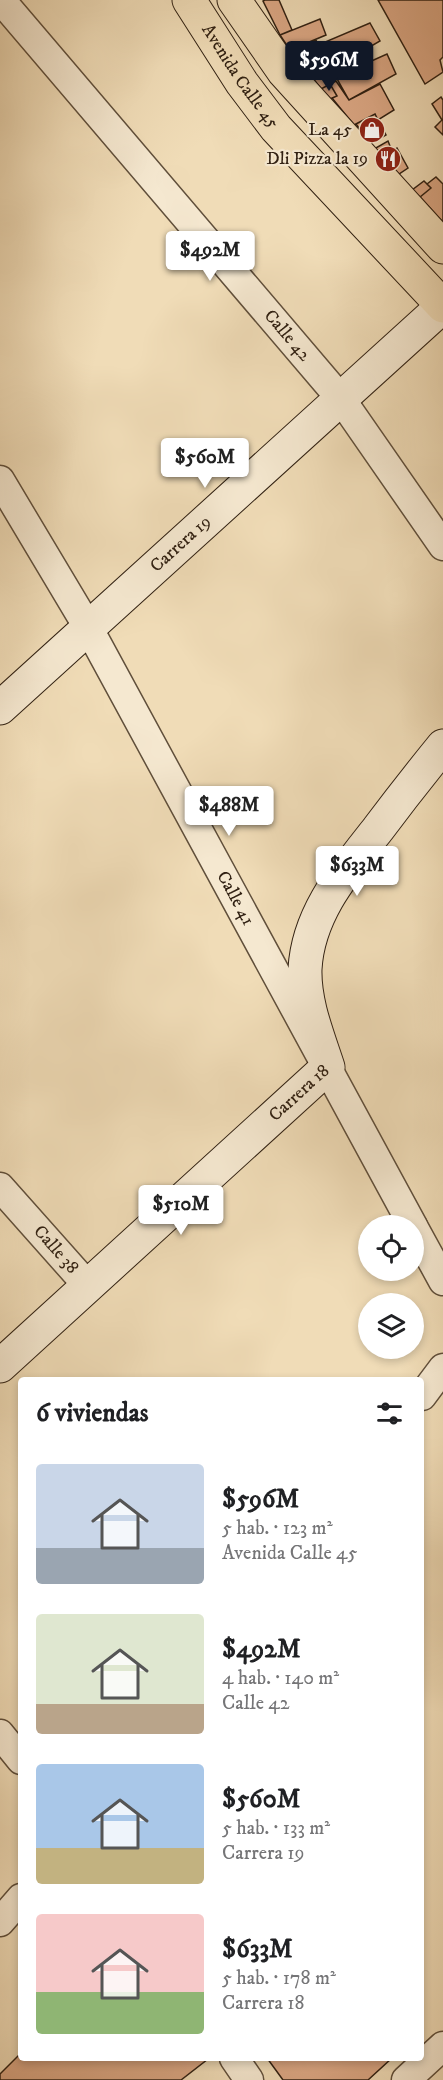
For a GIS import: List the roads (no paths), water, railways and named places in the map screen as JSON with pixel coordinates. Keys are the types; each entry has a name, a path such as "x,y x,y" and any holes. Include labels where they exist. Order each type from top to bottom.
{"main road":[{"name":"Avenida Calle 45","path":"189,0 236,73 276,128 443,306"},
{"name":"Avenida Calle 45","path":"234,0 284,72 443,247"}],"street":[{"name":"Calle 42","path":"1,0 341,399 443,546"},
{"name":"Carrera 19","path":"0,708 443,306"},
{"name":"Calle 41","path":"0,480 89,629 407,1215"},
{"name":"Carrera 18","path":"0,1366 328,1068 308,1002 305,969 311,935 322,908 338,880 443,746"},
{"name":"Calle 38","path":"0,1187 88,1287"},
{"name":"Calle 41","path":"424,1246 443,1281"},
{"path":"424,1393 443,1368"},
{"path":"0,1734 18,1756"},
{"path":"0,1922 18,1901"},
{"path":"406,2080 443,2046"},
{"path":"236,2061 249,2080"}],"place":[{"name":"La 45","path":"372,130"},
{"name":"Dli Pizza la 19","path":"388,159"}]}
